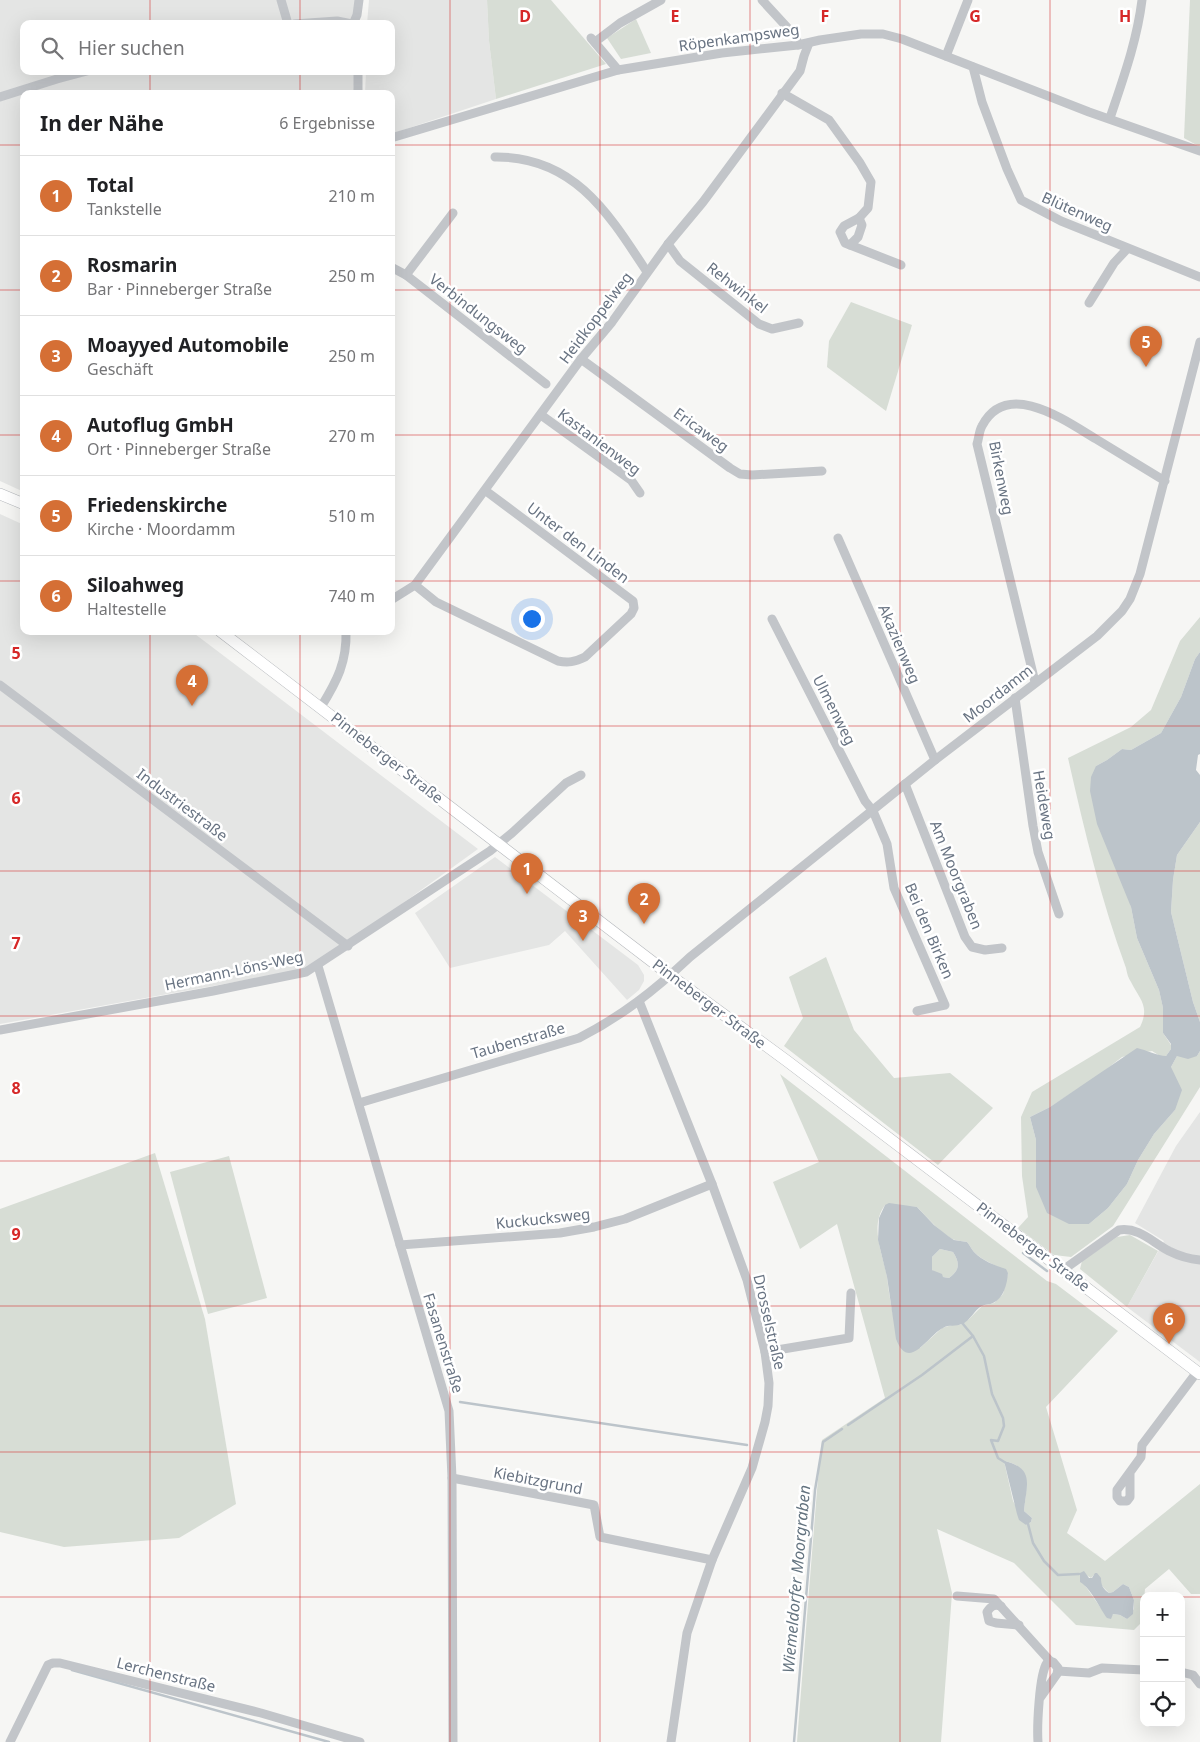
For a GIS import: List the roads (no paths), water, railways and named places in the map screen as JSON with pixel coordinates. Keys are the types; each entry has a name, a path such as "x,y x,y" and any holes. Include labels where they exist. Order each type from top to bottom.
{"main road":[{"path":"0,494 20,502"},
{"name":"Pinneberger Straße","path":"225,635 671,976 787,1061 1199,1373"}],"street":[{"path":"281,0 287,20"},
{"path":"355,20 359,0"},
{"path":"618,70 593,40 661,0"},
{"path":"762,0 796,37 798,46"},
{"path":"946,56 968,0"},
{"path":"1110,118 1130,58 1139,22 1142,0"},
{"name":"Röpenkampsweg","path":"395,137 618,70 722,53 798,46 834,37 884,34 902,39 1088,112 1110,118 1200,151"},
{"name":"Heidkoppelweg","path":"395,598 415,585 486,491 581,359 612,322 668,244 703,202 800,71 810,43"},
{"name":"Blütenweg","path":"973,67 985,111 1021,200 1036,210 1061,221 1200,277"},
{"path":"24,90 72,75"},
{"path":"358,75 358,90"},
{"path":"0,98 20,91"},
{"path":"782,94 829,120 860,163 871,182 868,208 858,218 844,226 840,232 845,243 902,265"},
{"path":"495,157 513,158 538,164 580,185 596,200 613,221 647,272"},
{"path":"406,275 453,213"},
{"path":"850,245 858,237 862,225 858,218"},
{"name":"Rehwinkel","path":"668,244 680,261 759,324 772,329 799,323"},
{"path":"1089,302 1114,263 1127,249"},
{"name":"Verbindungsweg","path":"395,269 406,275 546,384"},
{"name":"Moordamm","path":"671,976 704,945 828,845 1112,623 1130,599 1140,574 1200,342"},
{"name":"Ericaweg","path":"581,359 740,474 822,472"},
{"name":"Birkenweg","path":"1035,682 977,444 981,427 990,414 1002,407 1016,404 1035,406 1060,417 1164,481"},
{"name":"Kastanienweg","path":"541,415 631,480 640,493"},
{"name":"Unter den Linden","path":"415,585 436,602 558,661 568,663 584,657 631,614 634,608 633,601 486,491"},
{"name":"Akazienweg","path":"838,538 935,760"},
{"name":"Ulmenweg","path":"772,620 865,801 873,811"},
{"path":"321,707 334,686 345,659 346,635"},
{"name":"Industriestraße","path":"0,685 348,946"},
{"name":"Heideweg","path":"1014,698 1038,852 1059,914"},
{"name":"Hermann-Löns-Weg","path":"0,1030 306,972 348,946 498,844 566,783 581,775"},
{"name":"Am Moorgraben","path":"906,784 965,937 972,947 985,950 1002,948"},
{"name":"Bei den Birken","path":"873,811 887,844 894,888 945,1005 917,1011"},
{"name":"Fasanenstraße","path":"318,966 449,1411 452,1478 453,1742"},
{"name":"Taubenstraße","path":"359,1102 579,1038 607,1024 671,976"},
{"name":"Drosselstraße","path":"639,1001 712,1184 747,1280 765,1352 769,1383 768,1406 762,1438 752,1468 712,1560 687,1633 671,1742"},
{"name":"Kuckucksweg","path":"400,1245 560,1234 594,1228 625,1219 712,1184"},
{"path":"1066,1272 1119,1230 1128,1229 1147,1236 1168,1250 1184,1257 1200,1260"},
{"path":"765,1352 849,1338 851,1293"},
{"path":"1130,1474 1141,1457 1142,1445 1199,1373"},
{"name":"Kiebitzgrund","path":"452,1478 594,1505 600,1536 712,1560"},
{"path":"957,1596 992,1598 1019,1625 1051,1662 1057,1665 1058,1671 1040,1698"},
{"path":"1001,1606 994,1605 990,1608 987,1615 989,1621 1019,1625"},
{"path":"1038,1742 1043,1669 1047,1663 1051,1662"},
{"name":"Lerchenstraße","path":"10,1742 48,1665 60,1663 261,1713 360,1742"},
{"path":"1058,1671 1089,1673 1102,1668 1140,1670"},
{"path":"1185,1673 1193,1675 1200,1684"}],"waterway":[{"path":"1023,1253 1047,1271"},
{"path":"963,1321 963,1324 973,1336 984,1356 992,1394 1003,1418 1004,1426 998,1441 991,1440 998,1458 1006,1463"},
{"name":"Wiemeldorfer Moorgraben","path":"848,1425 922,1375 973,1336"},
{"path":"460,1402 747,1445"},
{"name":"Wiemeldorfer Moorgraben","path":"794,1742 815,1490 823,1442 842,1429"},
{"path":"1027,1520 1033,1543 1044,1561 1058,1575 1079,1574"},
{"path":"72,1670 329,1742"}],"place":[{"name":"Friedenskirche","path":"1146,367"},
{"name":"Autoflug GmbH","path":"192,706"},
{"name":"Total","path":"527,894"},
{"name":"Rosmarin","path":"644,924"},
{"name":"Moayyed Automobile","path":"583,941"},
{"name":"Siloahweg","path":"1169,1344"}]}
